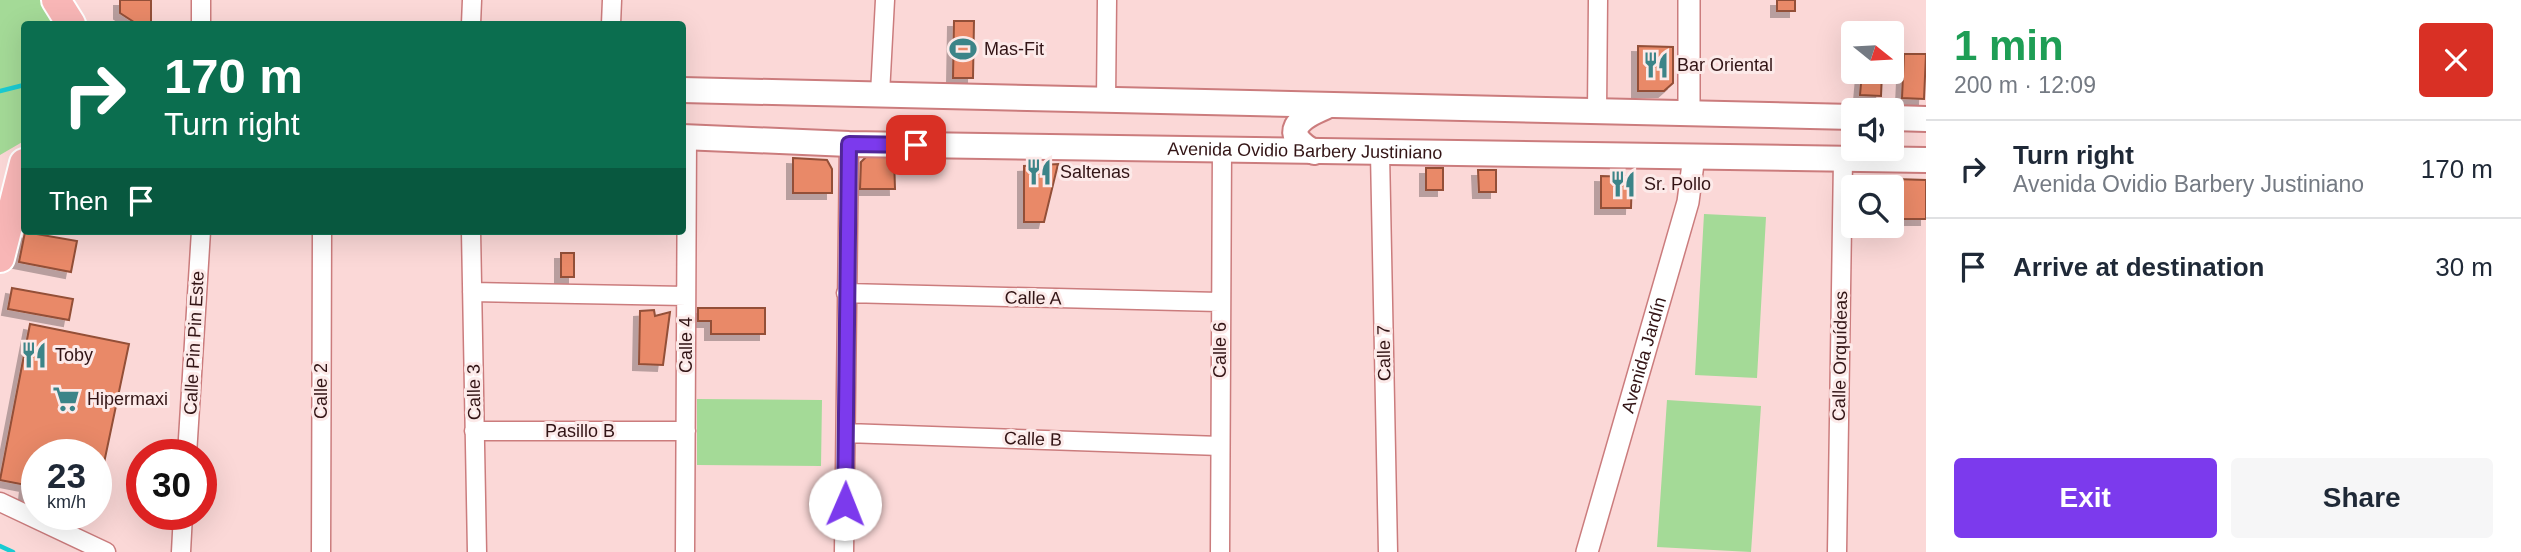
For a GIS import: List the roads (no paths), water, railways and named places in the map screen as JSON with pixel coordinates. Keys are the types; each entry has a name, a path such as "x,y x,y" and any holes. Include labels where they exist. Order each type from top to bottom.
{"highway":[{"path":"0,174 21,164"},
{"path":"0,258 21,175"}],"main road":[{"path":"686,90 1841,117"},
{"path":"1266,148 1277,141 1287,126 1283,111 1272,104"},
{"path":"1314,152 1300,145 1295,137 1296,127 1301,118 1329,106"},
{"path":"1904,118 1926,119"},
{"name":"Avenida Ovidio Barbery Justiniano","path":"686,137 849,144 1266,148 1314,152 1841,159"},
{"name":"Avenida Ovidio Barbery Justiniano","path":"1904,160 1926,160"}],"street":[{"path":"201,0 201,21"},
{"path":"471,21 472,0"},
{"path":"611,21 612,0"},
{"path":"880,94 885,0"},
{"path":"1106,100 1108,0"},
{"path":"1597,111 1598,0"},
{"path":"1689,0 1689,111"},
{"path":"844,552 849,144"},
{"name":"Calle 6","path":"1220,552 1219,302 1222,148"},
{"name":"Calle 7","path":"1380,153 1388,552"},
{"name":"Avenida Jardín","path":"1587,552 1688,202 1694,156"},
{"name":"Calle Orquídeas","path":"1837,552 1843,161"},
{"name":"Calle Pin Pin Este","path":"188,439 201,235"},
{"name":"Calle 2","path":"321,552 322,235"},
{"name":"Calle 3","path":"471,235 477,552"},
{"name":"Calle 4","path":"685,552 686,235"},
{"path":"472,292 686,296"},
{"name":"Calle A","path":"846,293 1219,302"},
{"name":"Pasillo B","path":"474,431 685,431"},
{"name":"Calle B","path":"846,433 1220,446"},
{"path":"0,502 106,552"},
{"path":"181,552 182,530"}],"waterway":[{"path":"0,91 21,86"},
{"path":"0,546 13,552"}],"place":[{"name":"Mas-Fit","path":"963,49"},
{"name":"Bar Oriental","path":"1656,65"},
{"name":"Saltenas","path":"1039,172"},
{"name":"Sr. Pollo","path":"1623,184"},
{"name":"Toby","path":"34,355"},
{"name":"Hipermaxi","path":"66,399"}]}
